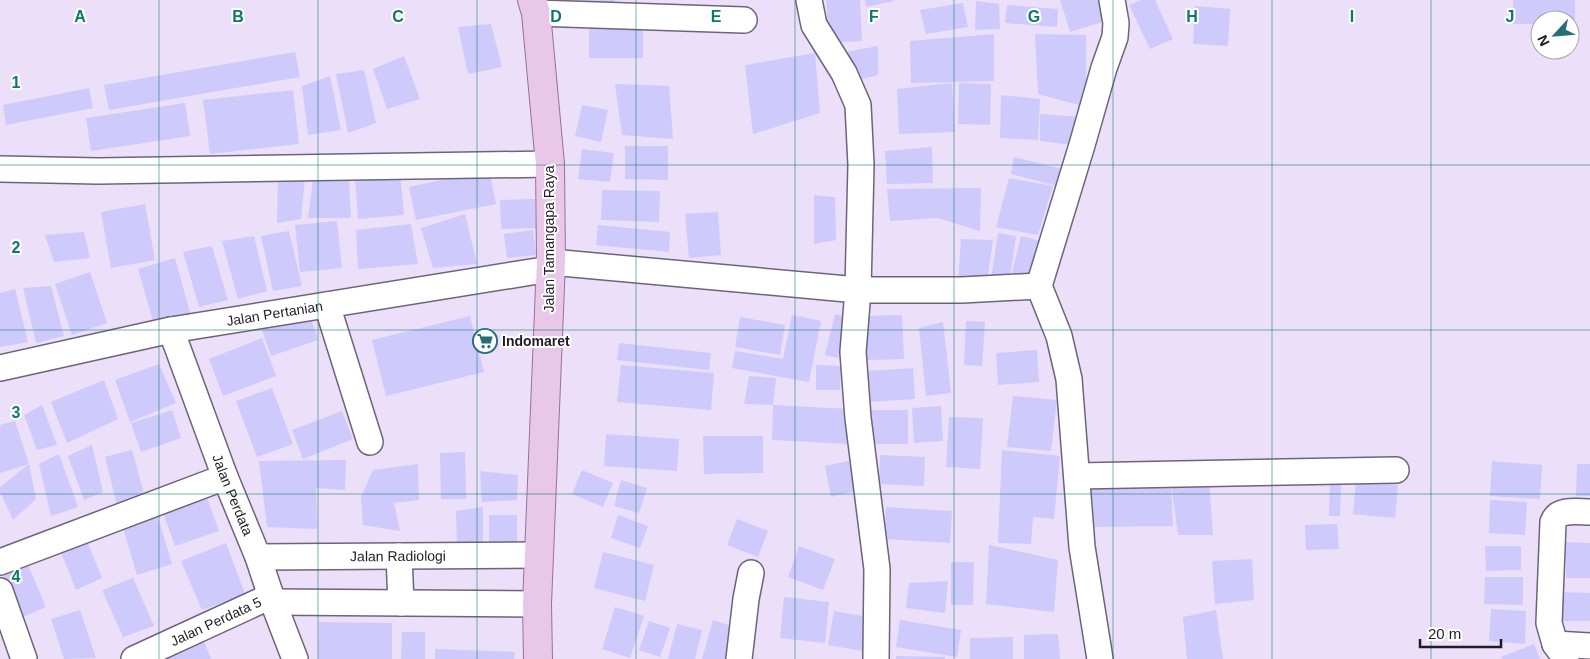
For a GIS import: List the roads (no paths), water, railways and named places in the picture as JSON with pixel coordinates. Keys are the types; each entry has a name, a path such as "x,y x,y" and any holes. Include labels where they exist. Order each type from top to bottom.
{"main road":[{"name":"Jalan Tamangapa Raya","path":"534,6 550,164 551,265 537,604 538,659"}],"street":[{"path":"809,0 814,24 844,73 858,105 861,164 858,290 853,352 858,418 877,569 876,659"},
{"path":"1100,659 1082,547 1069,379 1058,336 1039,286 1115,37 1116,23 1112,0"},
{"path":"534,6 744,20"},
{"path":"0,169 98,171 550,164"},
{"name":"Jalan Pertanian","path":"0,368 171,330 551,265 858,290 962,290 1039,286"},
{"path":"326,305 370,442"},
{"name":"Jalan Perdata","path":"171,330 295,659"},
{"path":"1077,476 1396,470"},
{"path":"0,562 225,477"},
{"path":"1590,512 1563,512 1553,522 1549,623 1552,636 1560,652 1590,646"},
{"name":"Jalan Radiologi","path":"258,557 539,555"},
{"path":"399,556 402,603"},
{"path":"739,659 746,599 752,573"},
{"path":"0,590 24,659"},
{"path":"272,599 402,603 537,604"},
{"name":"Jalan Perdata 5","path":"134,659 272,599"}],"place":[{"name":"Indomaret","path":"485,341"}]}
